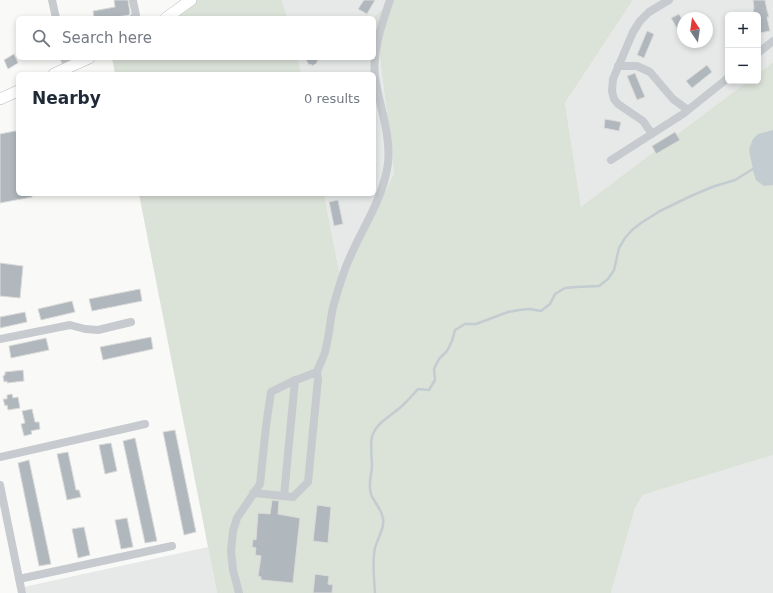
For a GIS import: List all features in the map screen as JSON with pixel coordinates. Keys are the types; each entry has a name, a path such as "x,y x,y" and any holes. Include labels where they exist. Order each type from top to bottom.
{"main road":[{"path":"169,16 191,0"},
{"path":"56,72 66,63 80,60"},
{"path":"0,99 16,91"}],"street":[{"path":"52,0 56,16"},
{"path":"376,51 380,27 390,0"},
{"path":"652,134 643,121 618,104 612,91 613,79 633,32 640,21 650,12 669,0"},
{"path":"133,1 136,14 134,16"},
{"path":"761,51 773,41"},
{"path":"374,60 375,72"},
{"path":"618,66 637,66 650,72 673,99 688,110"},
{"path":"611,160 688,110 725,80"},
{"path":"253,493 293,497 308,482 318,378 317,372 324,355 334,306 343,274 354,246 378,200 384,182 388,162 388,142 385,119 376,81"},
{"path":"0,339 70,325 85,329 98,330 131,322"},
{"path":"239,593 233,570 231,550 233,531 237,518 260,484 271,392 317,372"},
{"path":"284,496 296,380"},
{"path":"0,457 145,424"},
{"path":"0,485 4,523 22,593"},
{"path":"19,579 172,546"}],"shaded area":[{"path":"194,0 282,0 286,16 172,16"},
{"path":"282,0 393,0 375,16 286,16"},
{"path":"393,0 633,0 565,103 581,207 744,84 761,84 761,72 773,62 773,455 643,495 635,508 611,593 217,593 139,196 324,196 341,281 394,173 376,16"},
{"path":"633,0 773,0 773,62 761,72 761,12 725,12 725,84 744,84 581,208 565,103"},
{"path":"376,24 394,173 341,281 324,196 376,196 376,72 301,72 298,60 376,60"},
{"path":"112,60 298,60 301,72 115,72"},
{"path":"773,130 773,185 764,186 756,180 749,149 753,139 758,134"},
{"path":"773,455 773,593 611,593 635,508 643,495"},
{"path":"208,547 217,593 21,593 19,588"}],"building":[{"path":"114,0 128,0 130,13 129,15 123,16 94,16 93,11 115,7"},
{"path":"364,0 375,0 367,14 358,9"},
{"path":"753,0 765,0 769,17 767,17 770,31 761,33 761,12 754,12"},
{"path":"677,15 677,28 671,18"},
{"path":"647,31 654,34 644,58 637,55"},
{"path":"14,54 18,63 8,69 4,60"},
{"path":"306,60 319,60 312,66 311,64 309,65"},
{"path":"707,65 712,72 692,88 686,81"},
{"path":"635,73 645,97 637,100 627,76"},
{"path":"605,119 621,122 619,131 604,128"},
{"path":"16,131 16,196 32,197 0,203 0,134"},
{"path":"675,132 680,140 656,154 652,146"},
{"path":"338,200 343,224 334,226 329,202"},
{"path":"0,263 23,266 20,298 0,296"},
{"path":"140,289 142,301 92,311 89,299"},
{"path":"72,301 75,312 41,320 38,309"},
{"path":"25,312 27,322 0,328 0,317"},
{"path":"151,337 153,349 103,360 100,347"},
{"path":"46,338 49,350 11,358 9,346"},
{"path":"23,370 24,381 4,382 3,376 5,375 5,372"},
{"path":"12,394 13,398 18,397 20,408 8,410 3,399 7,399 7,395"},
{"path":"32,409 35,422 39,422 40,429 31,431 32,434 24,436 21,424 25,423 22,411"},
{"path":"175,430 196,532 184,535 163,432"},
{"path":"135,438 157,541 145,543 123,441"},
{"path":"111,443 117,471 105,474 99,445"},
{"path":"68,452 76,490 79,490 81,497 67,500 57,454"},
{"path":"29,460 51,564 39,566 18,463"},
{"path":"272,500 279,501 278,514 300,518 293,583 261,580 261,577 258,576 261,556 255,555 256,548 252,547 253,539 256,540 258,513 270,514"},
{"path":"317,505 331,507 328,543 313,541"},
{"path":"127,518 133,547 121,549 115,520"},
{"path":"84,527 90,555 78,558 72,529"},
{"path":"315,574 329,576 328,584 333,585 332,593 313,593"}],"waterway":[{"path":"375,593 374,553 382,528 383,516 370,491 372,467 371,440 377,427 403,405 418,389 429,390 435,380 434,369 439,359 447,351 455,330 465,324 476,324 508,312 530,309 541,311 550,304 555,294 565,288 599,286 608,279 614,270 619,248 625,238 641,223 660,211 691,196 712,187 735,180 753,169"}]}
